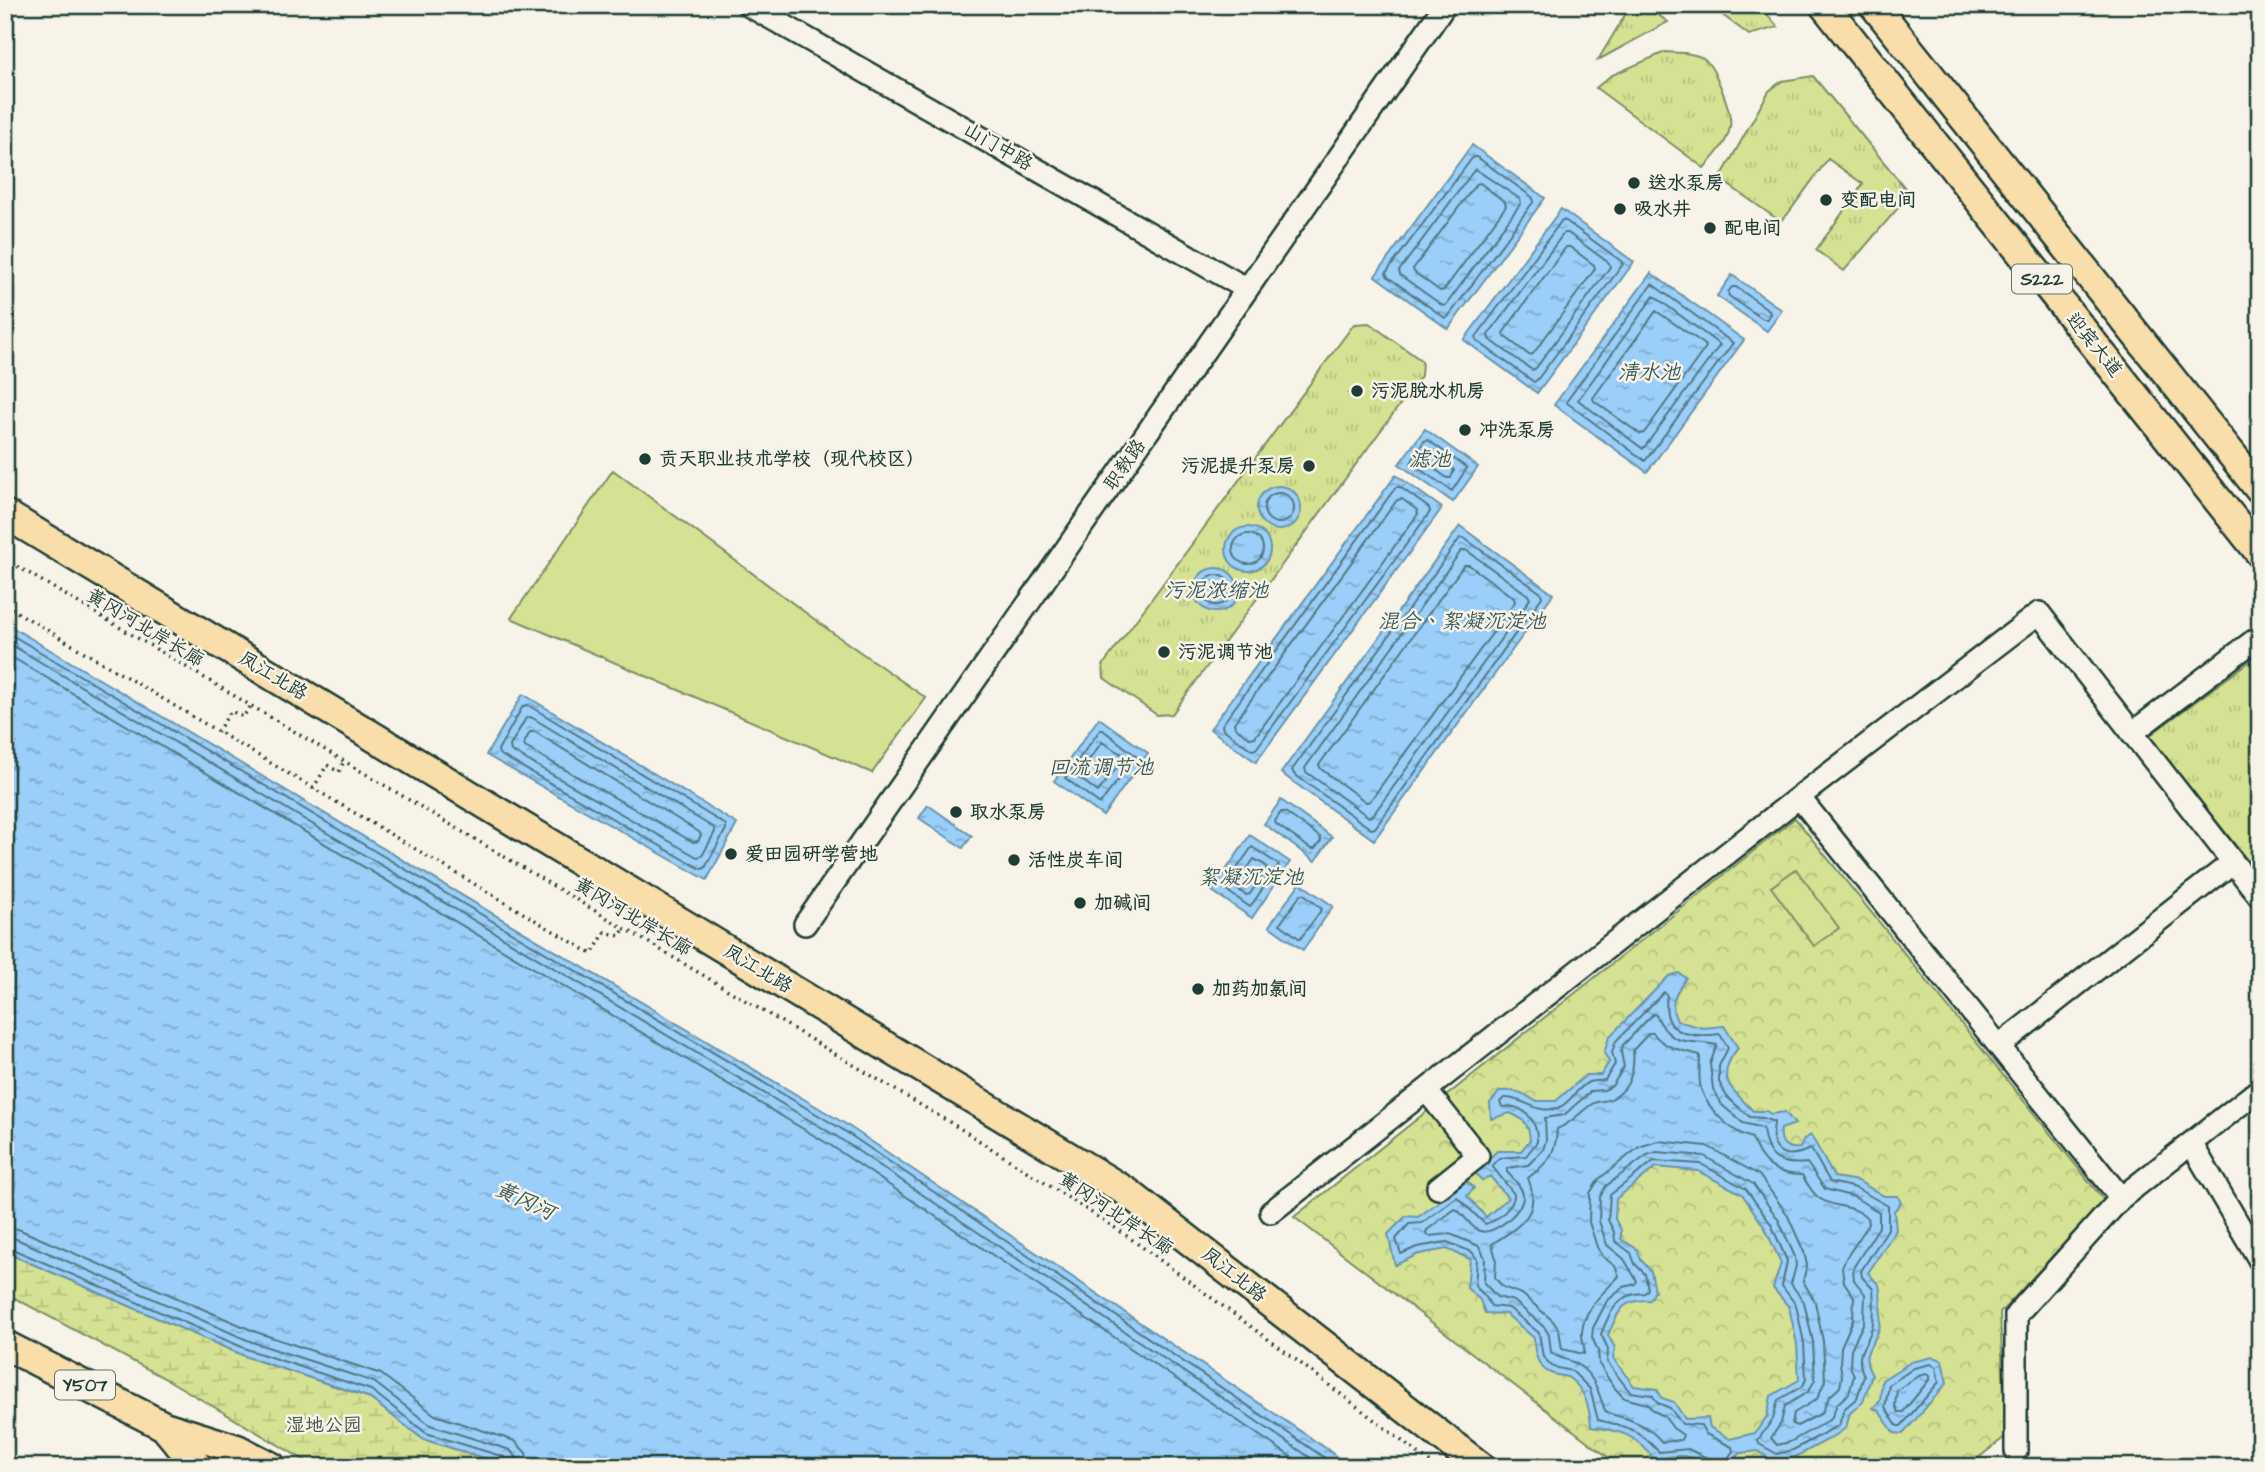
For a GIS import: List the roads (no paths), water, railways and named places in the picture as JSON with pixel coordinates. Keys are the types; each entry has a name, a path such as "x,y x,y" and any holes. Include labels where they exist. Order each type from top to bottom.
{"main road":[{"name":"迎宾大道","path":"1824,5 2255,537"},
{"name":"迎宾大道","path":"1874,5 2260,490"},
{"name":"凤江北路","path":"5,514 1127,1192 1481,1467"},
{"name":"Y507","path":"5,1345 164,1426 237,1450 272,1467"},
{"name":"Y507","path":"164,1426 198,1467"}],"street":[{"name":"山门中路","path":"748,5 1247,289"},
{"name":"职教路","path":"805,924 1445,5"},
{"path":"1271,1212 1799,797 2039,613 2260,897"},
{"path":"2132,733 2260,636"},
{"path":"1799,797 2121,1198"},
{"path":"1998,1046 2233,862"},
{"path":"2016,1451 2016,1315 2121,1198 2260,1089"},
{"path":"1426,1090 1478,1156 1438,1188"},
{"path":"2192,1143 2260,1261"}],"water":[{"path":"1472,145 1545,198 1448,329 1375,276"},
{"name":"清水池","path":"1561,209 1634,262 1537,393 1464,340"},
{"name":"清水池","path":"1651,273 1744,340 1647,472 1554,405"},
{"path":"1732,275 1782,310 1767,331 1717,296"},
{"name":"滤池","path":"1425,429 1478,467 1453,502 1399,464"},
{"path":"1396,475 1442,508 1256,762 1210,729"},
{"name":"污泥浓缩池","path":"1279,486 1295,492 1301,508 1295,524 1279,530 1263,524 1257,508 1263,492"},
{"name":"混合、絮凝沉淀池","path":"1460,526 1553,594 1374,840 1281,773"},
{"name":"污泥浓缩池","path":"1248,527 1263,534 1270,549 1263,564 1248,571 1233,564 1226,549 1233,534"},
{"name":"污泥浓缩池","path":"1216,568 1232,574 1238,590 1232,606 1216,612 1200,606 1194,590 1200,574"},
{"name":"黄冈河","path":"5,623 844,1123 1327,1449 1349,1467 512,1467 423,1439 368,1397 247,1357 5,1252"},
{"path":"523,694 737,824 707,880 486,755"},
{"name":"回流调节池","path":"1099,718 1148,753 1103,816 1054,781"},
{"path":"1281,800 1332,837 1315,861 1264,824"},
{"path":"928,805 972,836 963,848 919,818"},
{"name":"絮凝沉淀池","path":"1250,835 1290,862 1252,918 1212,891"},
{"path":"1300,883 1333,906 1303,950 1269,926"},
{"path":"1679,973 1686,978 1673,1003 1677,1021 1703,1028 1724,1026 1738,1048 1727,1068 1726,1075 1732,1089 1753,1111 1766,1111 1771,1114 1785,1112 1795,1124 1781,1129 1784,1144 1791,1148 1800,1148 1804,1139 1811,1135 1834,1177 1858,1181 1884,1196 1898,1196 1901,1203 1894,1211 1896,1230 1868,1273 1879,1285 1881,1315 1878,1331 1867,1354 1866,1360 1872,1375 1863,1402 1850,1413 1846,1428 1833,1437 1795,1457 1775,1462 1758,1451 1741,1453 1722,1464 1680,1456 1655,1461 1642,1445 1628,1435 1591,1427 1583,1393 1569,1378 1543,1368 1536,1355 1534,1338 1506,1314 1485,1313 1480,1300 1467,1288 1470,1259 1447,1249 1419,1254 1395,1265 1388,1234 1406,1216 1418,1217 1467,1181 1474,1188 1467,1196 1486,1217 1508,1198 1490,1176 1482,1181 1475,1172 1497,1151 1521,1151 1530,1140 1529,1134 1525,1123 1510,1113 1491,1119 1490,1103 1500,1091 1515,1091 1535,1101 1556,1101 1586,1075 1601,1075 1609,1062 1604,1053 1609,1037 1669,976","holes":["1656,1167 1698,1171 1742,1194 1765,1228 1781,1263 1773,1288 1789,1307 1797,1344 1799,1380 1771,1396 1767,1416 1755,1433 1730,1439 1710,1427 1708,1418 1685,1419 1674,1402 1662,1398 1657,1389 1634,1386 1613,1358 1615,1348 1608,1335 1622,1308 1632,1302 1650,1300 1655,1291 1651,1271 1641,1260 1637,1249 1621,1239 1621,1230 1615,1219 1616,1199"]},
{"path":"1933,1357 1942,1360 1947,1383 1903,1434 1894,1433 1879,1411 1873,1408 1880,1401 1882,1380 1911,1362"}],"place":[{"name":"送水泵房","path":"1634,183"},
{"name":"变配电间","path":"1826,200"},
{"name":"吸水井","path":"1620,209"},
{"name":"配电间","path":"1710,228"},
{"name":"污泥脱水机房","path":"1357,391"},
{"name":"冲洗泵房","path":"1465,430"},
{"name":"贡天职业技术学校（现代校区）","path":"645,459"},
{"name":"污泥提升泵房","path":"1309,466"},
{"name":"污泥调节池","path":"1164,652"},
{"name":"取水泵房","path":"956,812"},
{"name":"爱田园研学营地","path":"731,854"},
{"name":"活性炭车间","path":"1014,860"},
{"name":"加碱间","path":"1080,903"},
{"name":"加药加氯间","path":"1198,989"}],"park label":[{"name":"湿地公园","path":"324,1425"}]}
